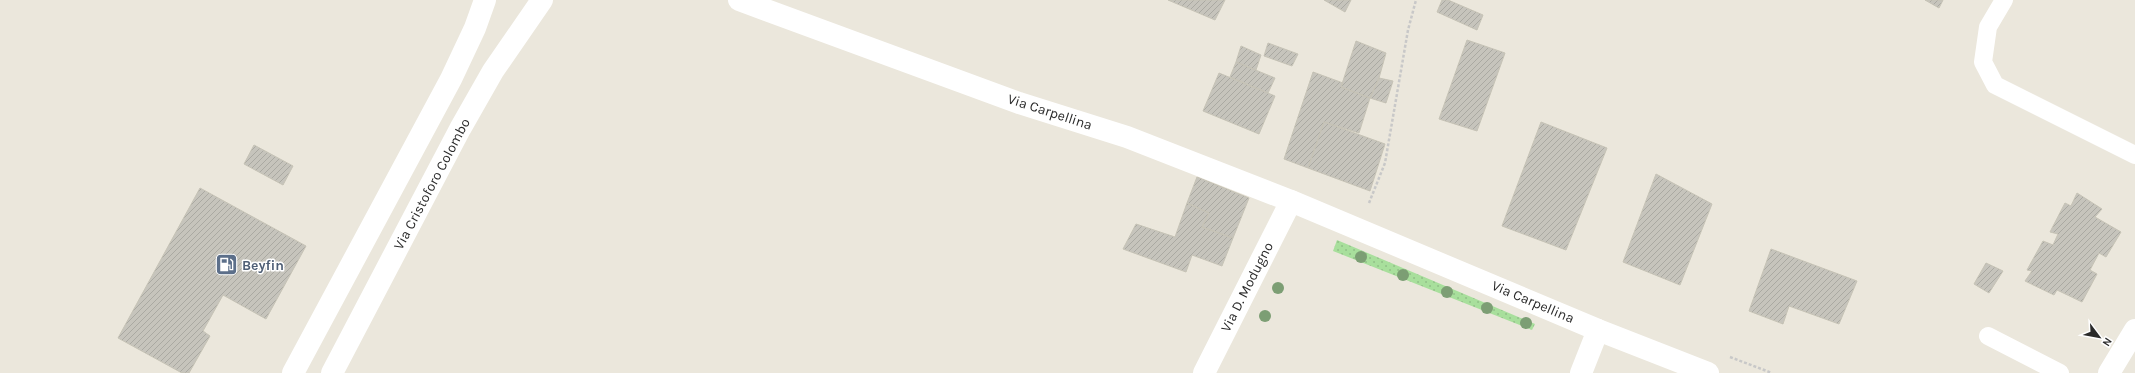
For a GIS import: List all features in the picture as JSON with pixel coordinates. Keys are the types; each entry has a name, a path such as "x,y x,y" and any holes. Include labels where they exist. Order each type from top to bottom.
{"street":[{"path":"293,373 451,79 475,28 485,0"},
{"name":"Via Cristoforo Colombo","path":"332,373 460,129 493,71 542,0"},
{"name":"Via Carpellina","path":"739,0 1019,103 1127,137 1291,201 1598,330 1708,373"},
{"name":"Via D. Modugno","path":"1204,373 1291,201"},
{"path":"1581,373 1598,330"},
{"path":"2109,373 2135,330"}],"lane":[{"path":"2004,0 1988,27 1983,62 1995,85 2135,155"},
{"path":"1988,336 2060,373"}],"path":[{"path":"1359,230 1385,163 1408,30 1416,0"}],"green space":[{"path":"1337,240 1535,324 1532,330 1333,251"}],"building":[{"path":"1168,0 1225,0 1215,20"},
{"path":"1324,0 1351,0 1345,12"},
{"path":"1442,0 1448,0 1483,15 1477,30 1437,12"},
{"path":"1925,0 1943,0 1939,8"},
{"path":"1467,40 1505,53 1477,131 1439,119"},
{"path":"1356,41 1386,53 1379,78 1370,98 1341,87"},
{"path":"1268,43 1298,54 1292,66 1264,56"},
{"path":"1241,46 1261,55 1256,70 1236,62"},
{"path":"1236,62 1275,78 1268,93 1230,77"},
{"path":"1313,72 1343,83 1341,87 1370,98 1359,133 1324,122 1308,168 1284,159"},
{"path":"1219,73 1275,96 1259,134 1203,111"},
{"path":"1379,78 1393,81 1386,103 1370,98"},
{"path":"1324,122 1385,144 1370,191 1308,168"},
{"path":"1541,122 1607,148 1566,250 1502,226"},
{"path":"254,145 293,166 283,185 244,164"},
{"path":"1656,174 1712,204 1680,285 1623,262"},
{"path":"1197,177 1249,198 1233,238 1202,227 1209,213 1187,203"},
{"path":"200,188 306,246 266,319 223,295 203,331 210,336 189,373 182,373 118,338"},
{"path":"2077,193 2102,209 2095,217 2121,232 2106,257 2099,253 2090,270 2097,274 2082,302 2057,290 2054,295 2025,281 2032,271 2027,270 2043,241 2053,245 2058,234 2050,232 2065,203 2071,206"},
{"path":"1187,203 1209,213 1202,227 1233,238 1222,266 1192,255 1186,272 1123,249 1136,224 1175,237"},
{"path":"1771,249 1857,281 1839,324 1789,306 1783,324 1749,311"},
{"path":"1986,263 2003,271 1989,293 1974,284"}],"place":[{"name":"Beyfin","path":"227,265"}]}
